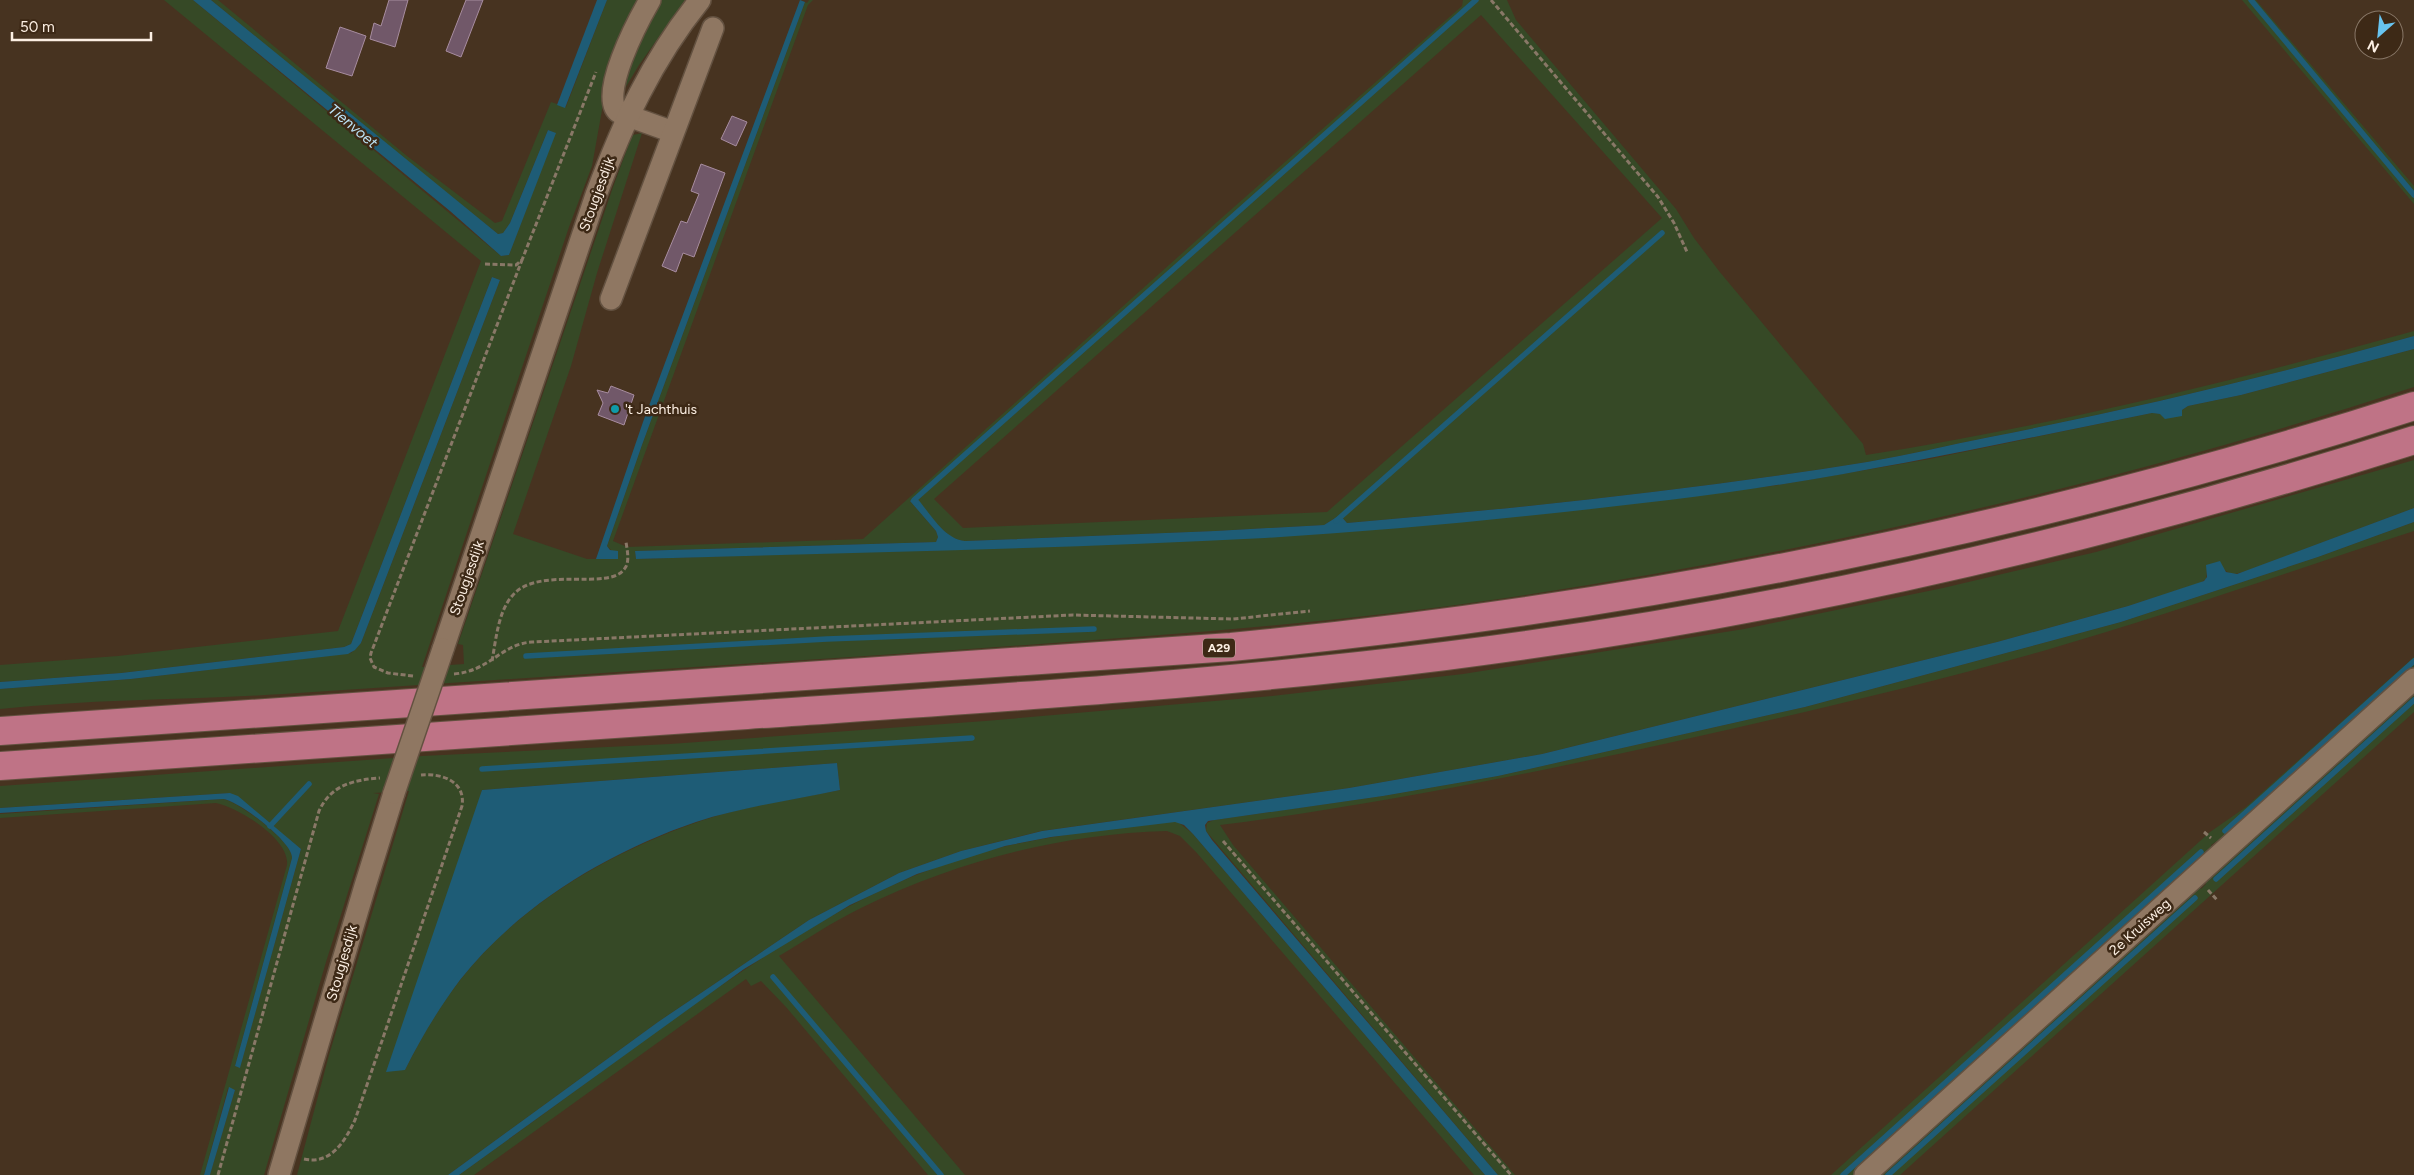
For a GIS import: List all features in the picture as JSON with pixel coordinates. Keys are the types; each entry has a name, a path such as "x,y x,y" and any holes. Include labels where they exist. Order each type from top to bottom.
{"highway":[{"name":"A29","path":"0,731 1221,648 1433,625 1694,585 1892,546 2022,517 2214,467 2414,406"},
{"path":"0,766 1193,684 1447,656 1667,622 1922,573 2181,509 2414,440"}],"street":[{"path":"650,0 628,46 612,93 614,109 627,116 673,132"},
{"name":"Stougjesdijk","path":"279,1175 356,912 394,793 596,195 627,116 655,63 700,0"},
{"path":"611,299 713,28"},
{"name":"2e Kruisweg","path":"1865,1175 2414,679"}],"path":[{"path":"1491,0 1658,197 1674,223 1687,252"},
{"path":"416,676 388,673 374,667 370,658 371,653 598,66"},
{"path":"485,264 516,265 522,260"},
{"path":"492,661 503,612 514,594 533,582 603,578 618,574 627,565 626,542"},
{"path":"452,674 480,668 515,644 532,642 1073,615 1233,619 1310,611"},
{"path":"1223,841 1511,1175"}],"green space":[{"path":"164,0 193,0 501,256 509,255 555,133 548,130 510,223 503,233 498,234 211,0 218,0 407,156 495,223 502,221 551,102 566,107 607,0 644,0 609,83 592,166 569,227 422,667 464,664 463,645 458,644 613,187 633,135 642,133 597,273 571,366 513,534 587,559 596,559 612,551 607,546 642,445 805,2 807,3 809,0 813,0 808,5 613,541 627,547 863,539 1462,6 1463,0 1507,0 1516,20 1676,209 1694,238 1719,271 1863,444 1866,455 2073,416 2210,385 2414,331 2414,336 2203,391 2097,415 1867,462 1673,490 1347,523 1340,515 1324,525 965,541 950,536 944,531 916,498 910,501 936,531 938,537 936,542 635,551 636,559 1107,544 1266,537 1402,527 1772,486 1930,459 2152,413 2182,415 2182,410 2188,406 2241,395 2414,349 2414,387 2303,422 2191,454 1964,512 1851,537 1736,559 1506,598 1369,616 1162,635 283,694 71,703 0,709 0,689 131,679 351,653 361,643 500,280 492,277 351,644 344,647 121,673 0,682 0,665 118,656 338,631 481,261","holes":["1481,15 1662,218 1327,512 963,528 934,499"]},
{"path":"657,0 685,0 639,65 621,95 624,72"},
{"path":"2242,0 2256,0 2414,186 2414,204"},
{"path":"2414,460 2414,508 2246,571 2233,574 2223,568 2207,571 2206,579 2200,583 2128,606 1997,642 1542,754 1349,788 1041,831 961,851 899,873 809,920 658,1022 448,1175 297,1175 329,1055 409,791 373,793 379,794 326,962 264,1175 210,1175 235,1090 228,1088 204,1175 200,1175 287,865 286,855 280,845 272,835 249,818 216,803 0,818 0,814 223,799 241,807 284,842 292,858 235,1066 240,1067 301,849 230,793 0,808 0,786 422,756 670,744 985,721 1272,696 1463,674 1744,629 1943,588 2096,552","holes":["837,763 840,790 712,817 629,850 567,885 537,905 484,952 445,1001 405,1070 482,790"]},
{"path":"2414,522 2414,531 2183,608 2043,651 1908,687 1727,730 1510,777 1336,808 1220,825 1233,845 1515,1175 1498,1175 1206,831 1207,823 1214,820 1383,796 1498,776 1805,707 2121,622 2318,557"},
{"path":"2414,657 2414,673 2220,843 2217,841 2211,845 2213,850 1859,1175 1831,1175 2210,832 2246,807"},
{"path":"2414,684 2414,712 1900,1175 1871,1175 2199,887 2201,889 2206,884 2205,881"},
{"path":"1160,822 1178,822 1193,834 1485,1175 1474,1175 1196,852 1180,836 1167,831 1127,833 1049,844 972,864 897,891 861,908 779,956 965,1175 928,1175 786,1007 761,981 751,986 746,979 474,1175 459,1175 719,987 793,938 870,896 951,862 1002,847 1029,841"}],"water":[{"name":"Tienvoet","path":"193,0 211,0 498,234 503,233 510,223 548,130 556,133 509,255 501,256 450,211"},
{"path":"597,0 607,0 565,108 557,105"},
{"path":"800,0 805,2 642,445 607,546 610,550 618,551 618,559 596,559 643,422"},
{"path":"492,277 500,280 361,643 355,650 348,654 131,679 0,689 0,682 121,673 344,647 351,644"},
{"path":"2414,336 2414,349 2241,395 2188,406 2182,410 2182,416 2165,419 2160,414 2152,413 1851,473 1669,500 1568,512 1366,531 1186,542 636,559 635,551 936,542 938,537 936,531 910,501 915,496 943,530 957,539 965,541 1324,525 1340,515 1347,523 1673,490 1867,462 2097,415 2203,391"},
{"path":"2414,508 2414,522 2318,557 2121,622 1805,707 1498,776 1383,796 1208,821 1205,825 1206,831 1212,840 1498,1175 1485,1175 1193,834 1184,825 1175,822 1051,837 1005,846 917,874 850,905 744,969 459,1175 448,1175 658,1022 809,920 899,873 961,851 1042,831 1349,788 1542,754 1997,642 2128,606 2204,581 2207,577 2206,565 2220,561 2226,572 2237,574"},
{"path":"837,763 840,790 750,808 696,822 630,849 567,884 509,928 483,953 445,1001 405,1070 386,1072 482,790"},
{"path":"230,793 238,796 301,849 240,1068 235,1066 292,858 284,842 252,814 231,801 223,799 0,813 0,808"},
{"path":"229,1087 235,1090 210,1175 204,1175"}],"building":[{"path":"389,0 408,0 395,47 370,39 374,23 381,26"},
{"path":"466,0 483,0 461,57 446,51"},
{"path":"340,27 366,36 352,76 326,68"},
{"path":"732,116 747,122 736,146 721,139"},
{"path":"701,164 725,173 694,257 683,253 676,272 662,266 681,221 687,223 699,194 691,191"},
{"name":"'t Jachthuis","path":"611,386 634,395 624,425 598,415 603,403 597,390 608,393"}],"waterway":[{"path":"916,503 914,500 1476,0"},
{"path":"2251,0 2414,195"},
{"path":"1336,521 1662,233"},
{"path":"526,656 827,639 1094,629"},
{"path":"2225,831 2414,661"},
{"path":"2216,879 2414,700"},
{"path":"482,769 972,738"},
{"path":"270,826 309,784"},
{"path":"1843,1175 2201,852"},
{"path":"1888,1175 2195,898"},
{"path":"773,977 941,1175"}],"place":[{"name":"'t Jachthuis","path":"615,409"}]}
